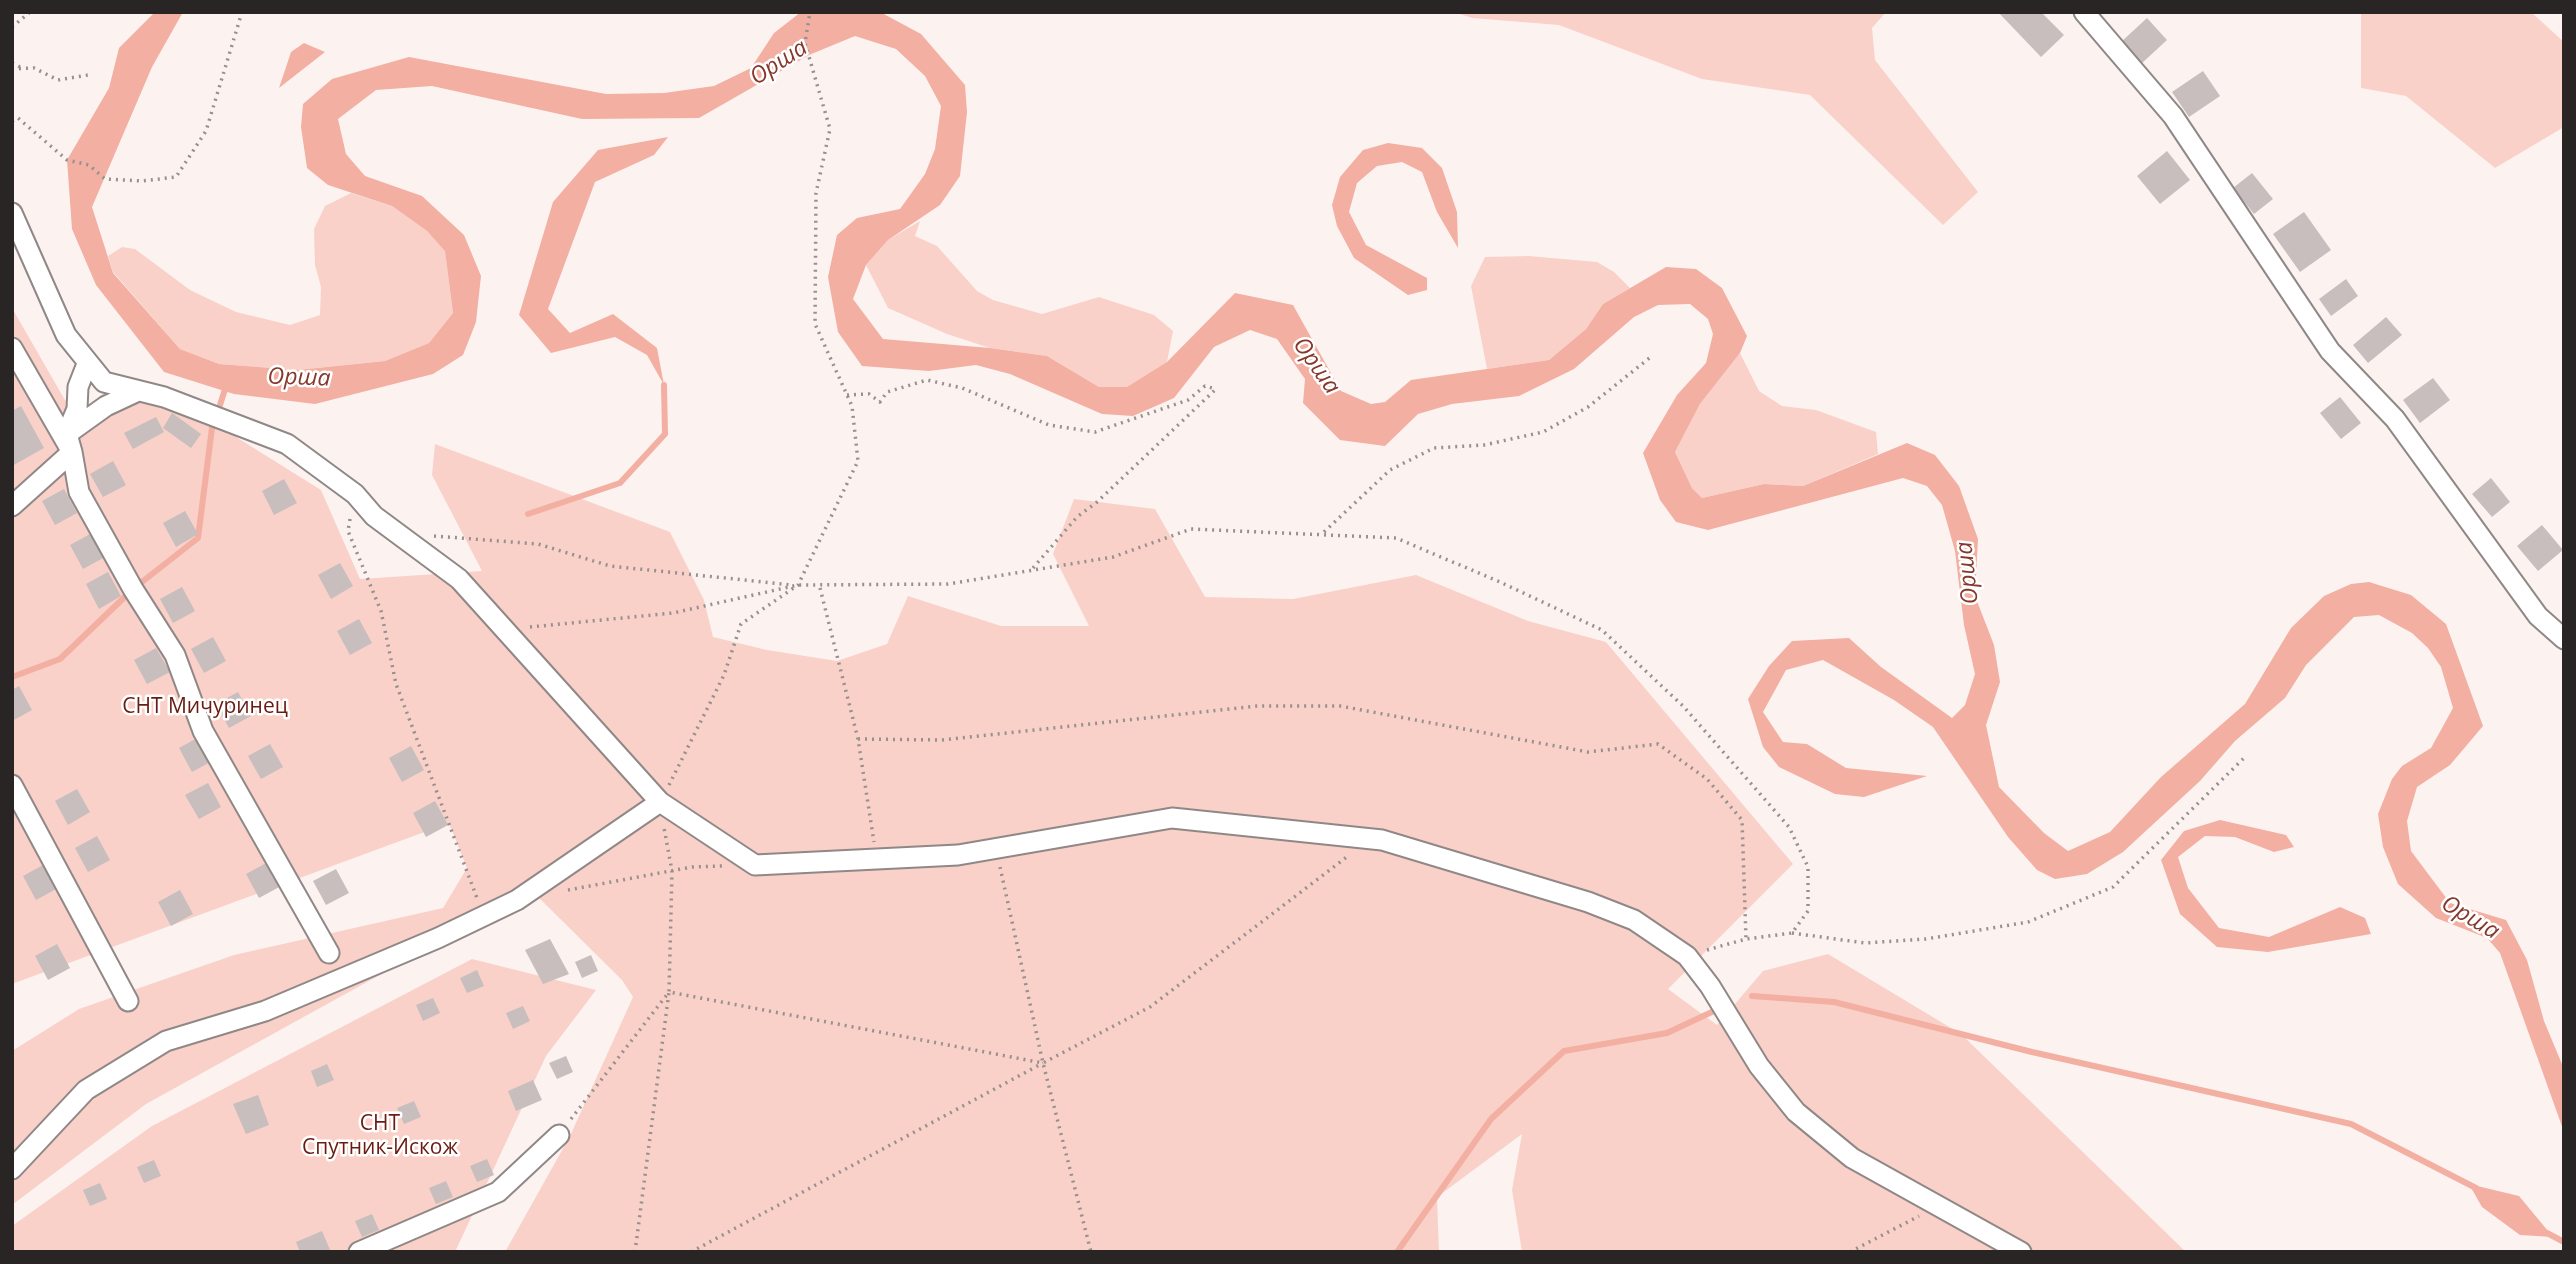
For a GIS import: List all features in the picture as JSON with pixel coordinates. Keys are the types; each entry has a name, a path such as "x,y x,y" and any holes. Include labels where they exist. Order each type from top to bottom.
{"street":[{"path":"2084,12 2172,116 2330,351 2395,419 2538,616 2564,639"},
{"path":"12,213 66,335 104,382 164,397 287,444 355,494 374,516 459,579 660,802 755,865 958,855 1172,818 1370,839 1588,902 1634,920 1686,956 1710,986 1759,1066 1796,1112 1852,1157 1937,1208 2021,1252"},
{"path":"12,348 69,443 79,492 133,589 175,655 203,732 329,953"},
{"path":"69,443 77,409 78,387 88,364"},
{"path":"12,506 106,406 136,392"},
{"path":"12,785 128,1001"},
{"path":"12,1169 86,1090 166,1041 265,1011 484,916 517,900 660,802"},
{"path":"359,1252 498,1192 559,1135"}],"path":[{"path":"12,27 30,12"},
{"path":"12,121 18,118 68,160 89,165 105,179 142,181 176,177 206,131 242,12"},
{"path":"635,1252 669,992 672,871 660,802 724,675 741,624 798,585 858,461 852,406 816,324 816,193 830,129 805,43 810,12"},
{"path":"12,63 22,68"},
{"path":"12,69 34,68 58,80 88,75"},
{"path":"1324,532 1390,470 1434,448 1484,445 1543,432 1588,407 1652,356"},
{"path":"847,395 869,394 880,402 887,391 927,380 961,388 1049,425 1094,432 1188,400 1205,386 1216,389 1097,502 1077,517 1032,569"},
{"path":"355,494 348,531 381,611 396,684 484,916"},
{"path":"432,536 538,544 610,566 820,587 948,584 1113,557 1191,529 1255,534 1324,532 1396,538 1500,582 1602,630 1683,706 1789,827 1808,867 1808,911 1792,933"},
{"path":"503,629 673,613 798,585"},
{"path":"820,587 858,740 877,859"},
{"path":"858,740 940,740 1257,706 1340,706 1588,752 1658,744 1707,779 1742,820 1746,939"},
{"path":"1686,956 1746,939 1792,933 1865,943 1926,939 2028,922 2113,887 2245,757"},
{"path":"691,1252 1150,1007 1370,839"},
{"path":"995,848 1043,1063 1091,1252"},
{"path":"556,892 672,871 755,865"},
{"path":"669,992 1043,1063"},
{"path":"559,1135 669,992"},
{"path":"1850,1252 1877,1235 1937,1208"}],"green space":[{"path":"1454,12 1886,12 1872,28 1875,60 1978,192 1943,225 1810,95 1702,79 1559,25 1472,18"},
{"path":"2361,12 2531,12 2564,42 2564,127 2495,168 2406,96 2361,88"},
{"path":"351,193 392,206 427,231 445,250 453,313 429,343 385,361 298,370 219,364 180,349 113,272 108,256 122,247 135,249 190,290 236,312 290,325 320,315 321,287 315,265 314,229 325,206"},
{"path":"920,221 915,236 937,246 977,291 993,300 1042,314 1099,297 1154,315 1173,331 1167,362 1128,387 1099,387 1047,356 990,348 947,334 888,308 866,265 888,240"},
{"path":"1529,256 1597,262 1614,272 1630,288 1603,304 1586,329 1549,360 1487,369 1471,286 1485,257"},
{"name":"СНТ Мичуринец","path":"12,308 73,414 164,392 321,490 360,579 482,571 432,475 435,444 670,532 704,600 713,637 767,650 837,661 887,644 908,596 1001,626 1089,626 1053,554 1074,499 1155,509 1205,597 1293,599 1416,575 1528,621 1606,642 1793,864 1668,989 1717,1025 1763,971 1828,954 1961,1034 2186,1252 1522,1252 1512,1190 1522,1134 1437,1197 1439,1252 505,1252 570,1136 633,997 622,980 532,891 146,1104 12,1205 12,1051 79,1009 234,955 443,908 467,868 449,823 12,984"},
{"path":"1740,353 1759,391 1782,406 1816,410 1876,432 1878,454 1803,486 1764,484 1702,498 1692,488 1675,452 1700,404"},
{"name":"СНТ Спутник-Искож","path":"472,959 596,990 546,1056 455,1252 12,1252 12,1226 152,1126"}],"water":[{"name":"Орша","path":"155,12 183,12 152,67 92,207 113,273 180,349 219,364 298,370 385,361 429,343 453,313 445,251 427,231 392,206 328,185 307,168 301,127 303,104 332,79 409,57 606,94 664,93 714,86 751,68 774,33 801,12 880,12 921,34 965,85 967,112 960,176 940,205 888,240 866,265 853,299 883,339 1047,356 1099,387 1127,387 1167,362 1235,293 1293,305 1341,391 1371,404 1385,402 1411,380 1549,360 1586,329 1603,304 1666,267 1696,269 1722,288 1747,336 1740,353 1700,404 1675,452 1692,488 1702,498 1764,484 1803,486 1907,443 1935,455 1959,486 1978,539 1975,596 1994,645 2000,682 1986,725 1999,787 2044,833 2068,851 2110,832 2161,777 2245,704 2291,628 2324,596 2351,584 2369,582 2411,595 2446,624 2483,726 2450,765 2417,787 2407,821 2411,851 2450,903 2506,920 2527,960 2544,1021 2564,1069 2564,1132 2500,953 2487,938 2436,918 2398,884 2383,847 2378,814 2392,779 2402,766 2431,748 2453,708 2441,667 2428,648 2412,633 2379,615 2354,617 2306,665 2285,698 2235,741 2200,781 2123,852 2087,874 2055,879 2037,870 2008,837 1933,727 1894,700 1823,660 1786,670 1763,712 1783,742 1807,744 1846,768 1927,776 1864,797 1835,794 1779,767 1763,747 1748,699 1769,666 1792,641 1849,638 1881,667 1952,718 1965,705 1975,674 1964,625 1955,551 1942,505 1927,486 1903,478 1708,530 1676,522 1660,500 1643,453 1677,395 1706,363 1713,334 1708,319 1690,304 1658,305 1634,317 1574,369 1519,396 1452,404 1418,414 1385,446 1340,440 1303,403 1305,379 1277,339 1250,330 1214,347 1174,398 1133,416 1102,414 1010,374 976,365 929,371 862,366 838,332 828,277 837,235 857,218 900,209 925,174 935,149 941,106 925,76 896,49 855,36 809,55 699,118 582,119 432,86 376,90 338,119 346,154 365,176 422,196 464,235 481,276 476,322 463,355 433,374 315,404 234,394 164,372 96,285 72,229 67,160 109,88 119,48"},
{"path":"304,43 325,52 279,88 291,52"},
{"path":"668,137 654,155 595,182 548,309 570,333 613,314 657,348 664,385 647,355 615,337 551,353 519,315 553,202 598,150"},
{"path":"1388,143 1422,148 1442,168 1457,212 1458,248 1437,212 1422,172 1402,162 1377,166 1357,183 1349,212 1366,245 1427,278 1427,290 1408,295 1354,258 1337,226 1332,205 1340,177 1363,150"},
{"path":"2220,820 2286,835 2294,847 2274,852 2235,837 2205,836 2178,857 2188,888 2219,928 2269,937 2340,907 2365,918 2371,934 2268,952 2217,947 2180,914 2161,860 2184,831"},
{"path":"2469,1184 2519,1196 2553,1237 2520,1235 2482,1207"}],"building":[{"path":"1998,12 2041,12 2064,35 2041,57"},
{"path":"2147,18 2167,40 2141,64 2121,42"},
{"path":"2203,71 2220,96 2189,117 2172,92"},
{"path":"2167,151 2190,180 2160,204 2137,176"},
{"path":"2252,173 2273,199 2254,214 2233,188"},
{"path":"2304,212 2331,250 2300,272 2273,234"},
{"path":"2346,279 2358,296 2331,316 2319,299"},
{"path":"2386,317 2402,335 2368,363 2353,345"},
{"path":"2433,378 2450,400 2420,423 2403,400"},
{"path":"2340,397 2361,423 2341,439 2320,413"},
{"path":"21,406 44,448 12,466 12,411"},
{"path":"172,413 201,434 191,448 163,428"},
{"path":"156,417 164,432 133,449 124,433"},
{"path":"113,461 126,485 103,497 90,474"},
{"path":"2491,478 2510,502 2492,517 2472,494"},
{"path":"284,479 297,503 274,515 262,491"},
{"path":"64,489 77,513 55,525 42,501"},
{"path":"185,511 198,534 176,547 163,523"},
{"path":"2542,525 2563,550 2538,571 2517,546"},
{"path":"92,533 105,557 83,569 70,545"},
{"path":"340,563 353,586 331,599 318,575"},
{"path":"108,572 121,596 99,609 86,584"},
{"path":"182,587 195,611 173,623 160,599"},
{"path":"359,619 372,643 350,655 337,631"},
{"path":"213,637 226,661 204,673 191,649"},
{"path":"156,648 170,672 147,684 134,660"},
{"path":"19,686 32,710 12,721 12,690"},
{"path":"238,692 251,716 229,728 216,704"},
{"path":"201,736 214,760 192,772 179,748"},
{"path":"270,744 283,767 261,779 248,756"},
{"path":"411,746 424,770 402,782 389,758"},
{"path":"208,783 221,807 199,819 185,795"},
{"path":"77,789 90,812 68,825 55,801"},
{"path":"435,801 448,825 426,837 413,813"},
{"path":"97,836 110,860 88,872 75,848"},
{"path":"268,862 281,886 259,898 246,874"},
{"path":"45,864 58,888 36,900 23,876"},
{"path":"336,869 349,893 326,905 313,881"},
{"path":"180,890 193,914 171,926 158,902"},
{"path":"550,939 569,974 543,984 525,950"},
{"path":"57,944 70,968 48,980 35,956"},
{"path":"591,955 598,971 582,978 575,962"},
{"path":"477,970 484,986 467,993 460,978"},
{"path":"433,998 440,1013 423,1021 416,1005"},
{"path":"523,1006 530,1021 513,1029 506,1013"},
{"path":"566,1056 573,1072 557,1079 549,1063"},
{"path":"327,1064 334,1080 317,1087 311,1071"},
{"path":"533,1080 542,1100 516,1111 508,1091"},
{"path":"258,1095 269,1125 246,1134 233,1104"},
{"path":"414,1101 421,1117 404,1124 397,1108"},
{"path":"487,1159 494,1175 477,1182 470,1166"},
{"path":"154,1160 161,1176 144,1183 137,1167"},
{"path":"446,1181 453,1197 436,1204 429,1188"},
{"path":"100,1183 107,1199 90,1206 83,1190"},
{"path":"372,1214 379,1230 362,1237 355,1221"},
{"path":"322,1231 330,1250 300,1252 296,1242"}],"waterway":[{"path":"220,405 227,383"},
{"path":"528,514 620,483 665,434 664,385"},
{"path":"12,677 60,659 133,589 198,538 213,420"},
{"path":"1752,996 1834,1002 2032,1052 2351,1124 2476,1188"},
{"path":"1397,1252 1491,1119 1564,1051 1667,1033 1714,1011"},
{"path":"2547,1233 2564,1242"}]}
